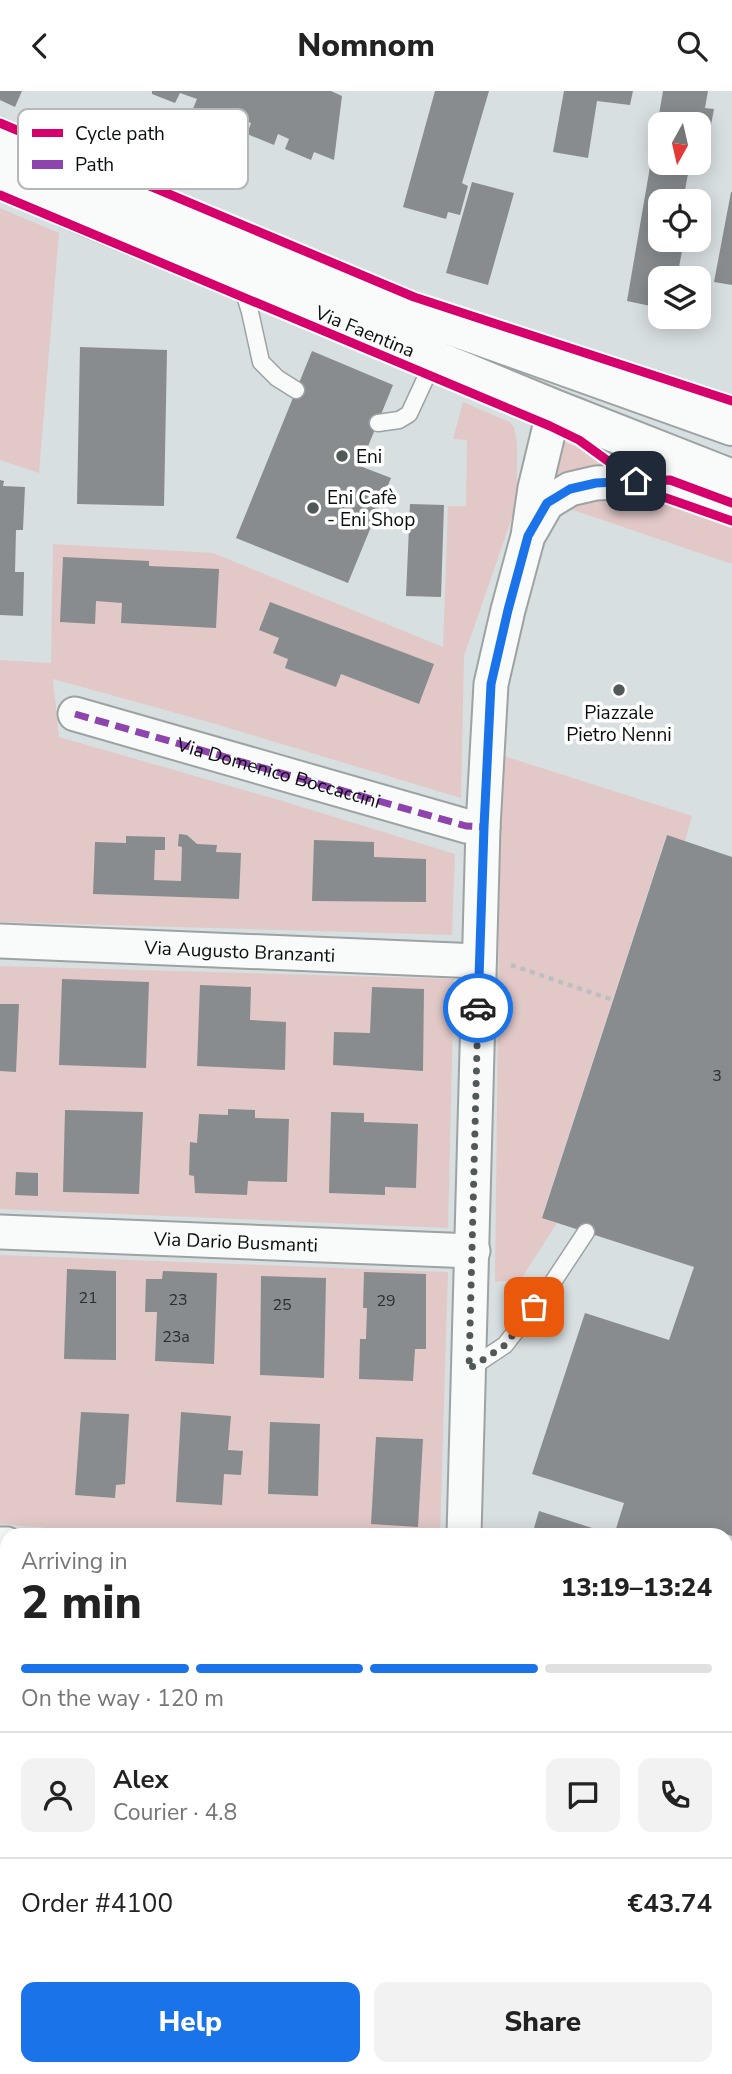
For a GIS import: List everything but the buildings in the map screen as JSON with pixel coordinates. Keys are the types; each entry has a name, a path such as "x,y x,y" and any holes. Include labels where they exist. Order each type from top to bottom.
{"street":[{"path":"0,139 18,147"},
{"name":"Via Faentina","path":"0,177 18,185"},
{"name":"Via Faentina","path":"27,189 239,277 441,342 554,409 732,479"},
{"path":"116,189 281,260 441,342 727,425"},
{"path":"464,1528 479,961 491,684 528,536 535,488 554,409 575,400 595,402 671,431 701,430 727,425"},
{"path":"528,536 547,503 570,489 596,483 670,480 732,503"},
{"name":"Via Domenico Boccaccini","path":"75,714 466,826 484,827"},
{"name":"Via Augusto Branzanti","path":"0,941 479,961"},
{"name":"Via Dario Busmanti","path":"0,1232 473,1251"}],"lane":[{"path":"281,260 239,277 261,362 296,390"},
{"path":"378,423 399,420 409,414 441,342"},
{"path":"469,1369 505,1345 549,1288 586,1232"}],"path":[{"path":"479,961 499,961 613,1000"}],"shaded area":[{"path":"0,208 59,233 39,473 0,460"},
{"path":"463,402 510,422 514,427 517,442 517,503 464,656 461,798 212,723 53,679 59,737 455,854 452,935 0,922 0,660 51,663 53,544 213,553 443,647 448,506 466,506 467,440 453,439"},
{"path":"559,440 575,446 606,469 550,487"},
{"path":"607,495 649,496 732,525 732,564 558,505"},
{"path":"501,755 692,816 685,841 666,836 542,1217 557,1223 521,1279 495,1282"},
{"path":"0,966 454,979 448,1228 0,1209"},
{"path":"0,1255 448,1272 440,1528 48,1528 0,1524"}],"marked path":[{"path":"75,714 466,826 483,827"}],"cycle path":[{"path":"0,123 18,131"},
{"path":"157,189 414,297 732,401"},
{"path":"0,195 550,426 579,440 652,493 732,521"},
{"path":"636,481 670,480 732,503"}],"way so far":[{"path":"478,1008 469,1369 505,1345 534,1307"}],"place":[{"name":"Eni","path":"342,456"},
{"name":"Eni Cafè - Eni Shop","path":"313,508"},
{"name":"Piazzale Pietro Nenni","path":"619,690"}],"route":[{"path":"478,1008 491,684 528,536 547,503 570,489 596,483 636,481"}]}
